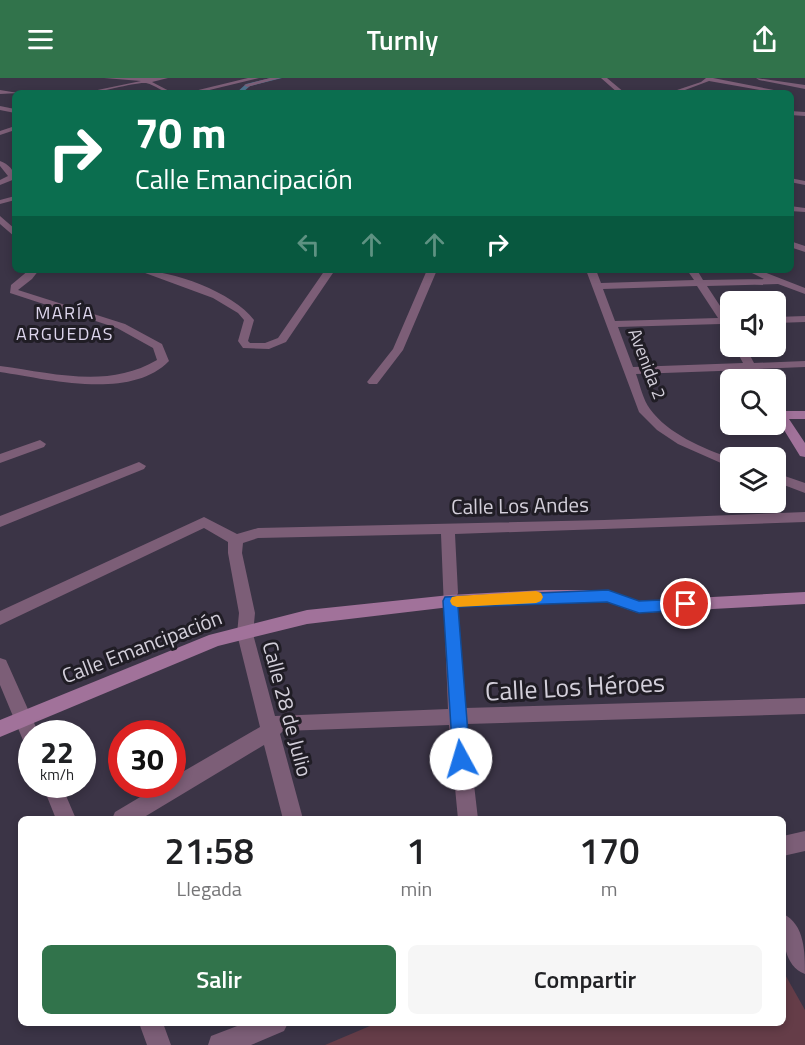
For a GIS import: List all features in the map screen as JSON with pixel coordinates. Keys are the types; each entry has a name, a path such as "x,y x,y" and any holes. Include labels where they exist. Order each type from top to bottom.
{"street":[{"path":"107,78 142,80 164,90"},
{"path":"99,90 142,80 165,78"},
{"path":"234,78 242,81"},
{"path":"202,90 256,78"},
{"path":"238,90 241,86 277,78"},
{"path":"604,78 618,90"},
{"path":"759,78 805,87"},
{"path":"774,90 795,78"},
{"path":"679,90 709,79 760,90"},
{"path":"788,84 805,92"},
{"path":"0,163 11,168 12,177 0,183"},
{"path":"0,219 12,229"},
{"path":"0,369 108,382 138,376 163,361 158,346 121,326 13,291 14,287 32,273"},
{"path":"150,273 219,298 244,312 249,320 243,341 247,346 273,346 282,340 328,273"},
{"path":"373,382 398,350 431,273"},
{"name":"Avenida 2","path":"592,273 643,409 652,420 674,436 720,458"},
{"path":"694,273 720,311"},
{"path":"759,273 805,291"},
{"path":"599,286 780,281"},
{"path":"786,320 805,319"},
{"path":"613,324 720,324"},
{"path":"745,357 751,369"},
{"path":"630,371 805,364"},
{"path":"786,414 805,415"},
{"path":"786,426 805,453"},
{"path":"0,459 40,444"},
{"path":"0,522 139,466"},
{"path":"786,481 805,488"},
{"name":"Calle Los Andes","path":"236,540 258,533 805,516"},
{"path":"0,618 204,522 236,540"},
{"path":"448,528 457,718 468,816"},
{"name":"Calle 28 de Julio","path":"236,540 235,553 247,614 244,634 292,816"},
{"name":"Calle Emancipación","path":"0,729 216,640 307,617 450,597 608,596 639,607 805,598"},
{"path":"0,665 23,718"},
{"name":"Calle Los Héroes","path":"127,816 269,732 279,723 684,708 805,706"},
{"path":"57,798 65,816"},
{"path":"786,845 805,841"},
{"path":"786,931 805,963"},
{"path":"152,1026 159,1045"},
{"path":"220,1045 268,1026"}],"shaded area":[{"path":"786,976 805,1010 805,1045 325,1045 370,1026 786,1026"}],"waterway":[{"path":"242,90 248,85 279,78"}],"slow traffic":[{"path":"457,601 536,597"}],"district":[{"name":"MARÍA ARGUEDAS","path":"65,323"}],"route":[{"path":"461,759 450,601 545,596 608,596 639,607 686,604"}]}
